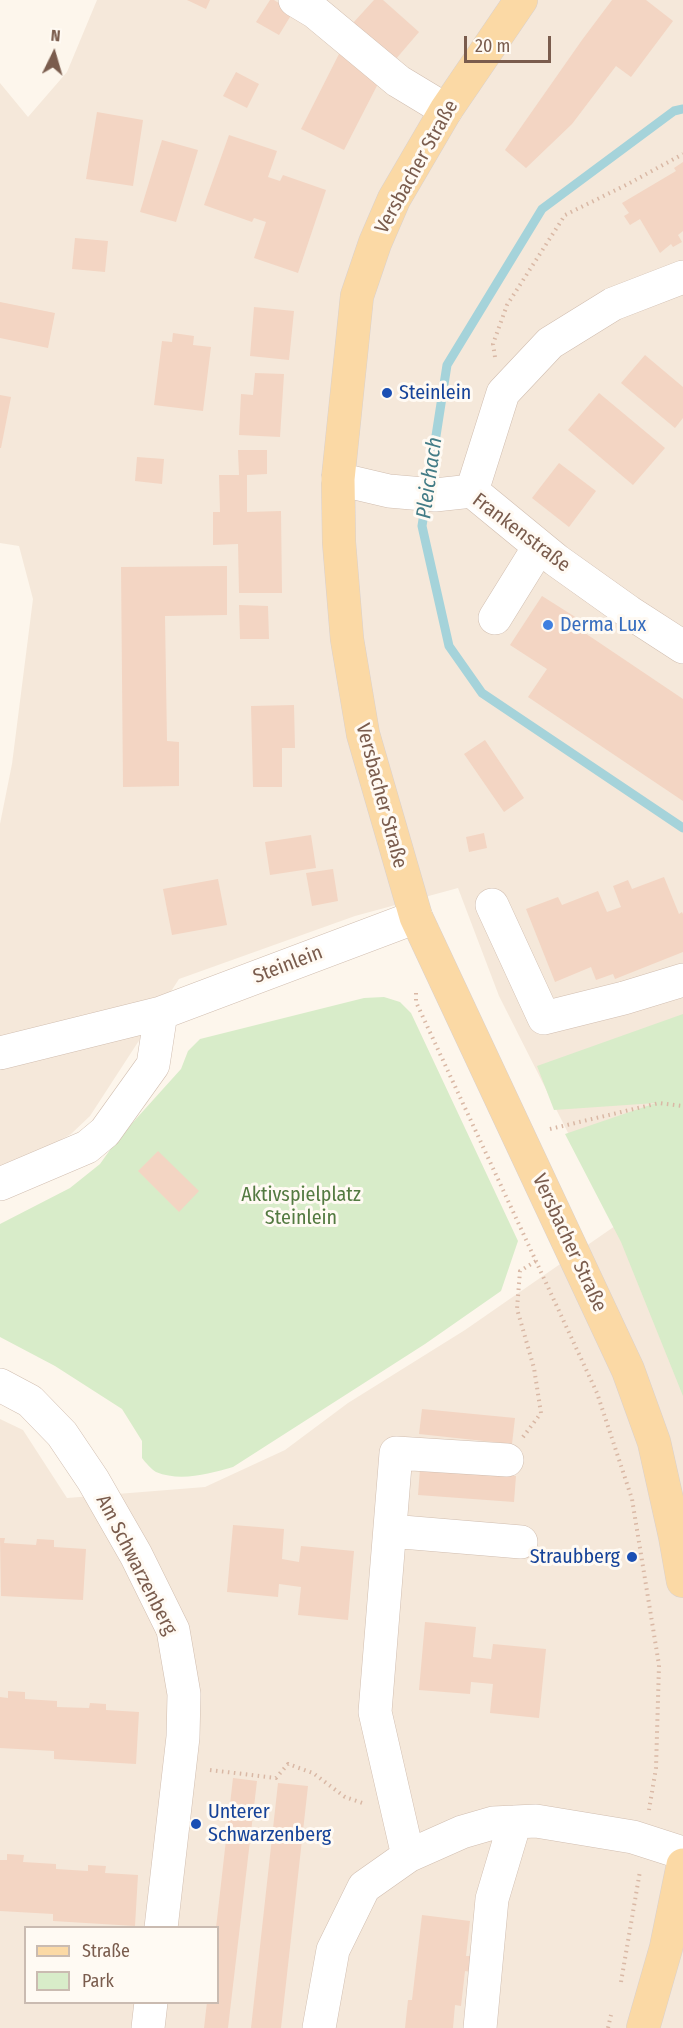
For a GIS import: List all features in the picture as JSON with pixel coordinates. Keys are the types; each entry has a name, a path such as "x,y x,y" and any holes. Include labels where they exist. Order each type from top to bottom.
{"main road":[{"name":"Versbacher Straße","path":"521,0 446,110 394,199 375,243 357,296 338,478 339,542 347,639 358,709 384,809 416,917 628,1370 654,1442 683,1581"},
{"path":"643,2028 666,1948 683,1865"}],"street":[{"path":"295,0 315,12 398,81 446,110"},
{"path":"472,491 503,393 550,343 613,304 683,277"},
{"name":"Frankenstraße","path":"338,478 389,491 435,495 472,491 539,547 629,612 683,647"},
{"path":"495,618 539,547"},
{"path":"492,905 544,1018 624,998 683,980"},
{"name":"Steinlein","path":"0,1053 160,1013 416,917"},
{"path":"0,1184 87,1147 105,1132 153,1065 160,1013"},
{"name":"Am Schwarzenberg","path":"0,1385 30,1401 62,1434 93,1480 136,1555 173,1630 184,1694 183,1737 161,1926"},
{"path":"408,1856 375,1713 396,1453 507,1460"},
{"path":"390,1531 521,1542"},
{"path":"319,2028 333,1950 364,1887 408,1856 462,1832 493,1823 536,1821 633,1837 683,1853"},
{"path":"480,2028 492,1899 515,1822"},
{"path":"148,2028 151,2004"}],"path":[{"path":"503,393 493,344 507,305 564,215 683,154"},
{"path":"416,992 416,1002 597,1394 632,1499 659,1665 656,1768 619,1988"},
{"path":"550,1129 659,1103 683,1106"},
{"path":"507,1460 541,1413 534,1368 518,1308 520,1271 536,1261"},
{"path":"205,1770 276,1778 288,1764 313,1773 345,1797"},
{"path":"608,2028 614,2008"}],"shaded area":[{"path":"97,0 683,0 683,2028 0,2028 0,1419 23,1430 67,1498 205,1487 285,1450 348,1403 465,1330 615,1226 499,996 458,888 355,916 179,979 90,1116 71,1134 24,1161 0,1168 0,824 12,764 33,599 19,546 0,543 0,83 28,117 67,72"}],"green space":[{"name":"Aktivspielplatz Steinlein","path":"384,997 400,1002 411,1013 518,1241 501,1291 425,1344 233,1467 185,1477 156,1472 142,1458 142,1441 122,1409 55,1366 0,1337 0,1224 70,1188 100,1164 117,1140 181,1069 188,1051 200,1039 364,998"},
{"path":"683,1014 683,1396 621,1242 565,1134 656,1103 554,1110 537,1066"}],"building":[{"path":"187,0 210,0 206,9"},
{"path":"270,0 274,0 293,12 279,35 256,22"},
{"path":"374,0 383,0 419,32 395,60 353,23"},
{"path":"612,0 646,0 673,21 631,77 616,66 572,124 526,168 505,150"},
{"path":"340,52 383,74 344,150 301,129"},
{"path":"236,72 259,84 247,108 223,96"},
{"path":"97,112 143,120 133,186 86,179"},
{"path":"229,135 277,151 268,177 280,181 283,175 326,190 298,273 254,258 266,222 254,218 252,222 204,205"},
{"path":"162,140 198,150 176,222 140,212"},
{"path":"683,162 683,231 678,235 682,242 673,247 671,244 660,253 640,219 630,225 624,216 629,213 622,203 676,171 674,168"},
{"path":"75,238 108,241 105,272 72,269"},
{"path":"0,302 55,313 48,348 0,338"},
{"path":"254,307 294,311 289,360 250,356"},
{"path":"173,333 194,336 193,345 211,347 203,411 154,405 162,341 172,342"},
{"path":"645,355 683,387 683,418 675,428 621,383"},
{"path":"255,373 284,374 280,437 239,435 241,394 253,395"},
{"path":"599,393 665,448 633,485 568,430"},
{"path":"0,395 11,397 1,448 0,448"},
{"path":"238,450 267,450 267,474 247,475 247,512 281,511 282,593 239,593 238,544 213,545 213,512 220,512 219,475 239,475"},
{"path":"137,457 164,459 162,484 135,481"},
{"path":"559,463 596,491 569,527 532,498"},
{"path":"227,566 227,615 165,616 167,741 179,742 179,786 123,787 121,567"},
{"path":"542,596 580,620 576,627 683,699 683,801 528,697 547,669 510,645"},
{"path":"239,605 268,606 269,639 240,639"},
{"path":"294,705 295,748 282,748 282,787 253,787 251,706"},
{"path":"485,740 524,798 504,812 464,754"},
{"path":"484,833 487,848 469,852 466,837"},
{"path":"311,835 316,868 270,875 265,842"},
{"path":"333,869 338,901 312,906 306,873"},
{"path":"664,877 679,914 682,912 683,914 683,952 615,979 613,974 596,980 591,967 555,982 526,909 558,897 562,905 598,891 607,912 621,907 613,886 628,880 632,889"},
{"path":"218,879 227,925 172,935 163,889"},
{"path":"158,1151 199,1191 179,1212 138,1171"},
{"path":"422,1409 515,1418 512,1444 419,1434"},
{"path":"420,1469 516,1476 514,1502 418,1495"},
{"path":"233,1525 284,1529 282,1559 299,1562 301,1546 354,1551 348,1620 298,1615 301,1587 279,1584 278,1597 227,1592"},
{"path":"0,1538 5,1538 4,1543 36,1545 37,1539 54,1540 54,1547 86,1549 83,1600 1,1596"},
{"path":"425,1622 476,1627 473,1657 491,1659 493,1644 546,1649 539,1718 490,1713 493,1684 471,1682 470,1694 419,1690"},
{"path":"8,1691 25,1692 25,1699 57,1701 57,1707 89,1708 90,1703 106,1704 106,1710 139,1712 136,1764 54,1759 54,1751 0,1748 0,1697 8,1698"},
{"path":"233,1778 257,1781 228,2028 204,2028 207,2004 219,2004 219,1926 216,1926"},
{"path":"278,1783 308,1786 281,2028 251,2028"},
{"path":"7,1854 24,1855 23,1862 56,1864 56,1869 88,1871 88,1865 106,1866 105,1873 138,1875 135,1926 53,1921 53,1914 0,1911 0,1860 7,1860"},
{"path":"422,1915 470,1921 466,1956 472,1956 471,1972 465,1971 461,2006 455,2005 453,2028 405,2028 408,2000 412,2000"}],"waterway":[{"name":"Pleichach","path":"683,109 674,111 542,209 447,365 422,526 449,646 482,693 683,828"}],"place":[{"name":"Steinlein","path":"387,393"},
{"name":"Derma Lux","path":"548,625"},
{"name":"Straubberg","path":"632,1557"},
{"name":"Unterer Schwarzenberg","path":"196,1824"}]}
